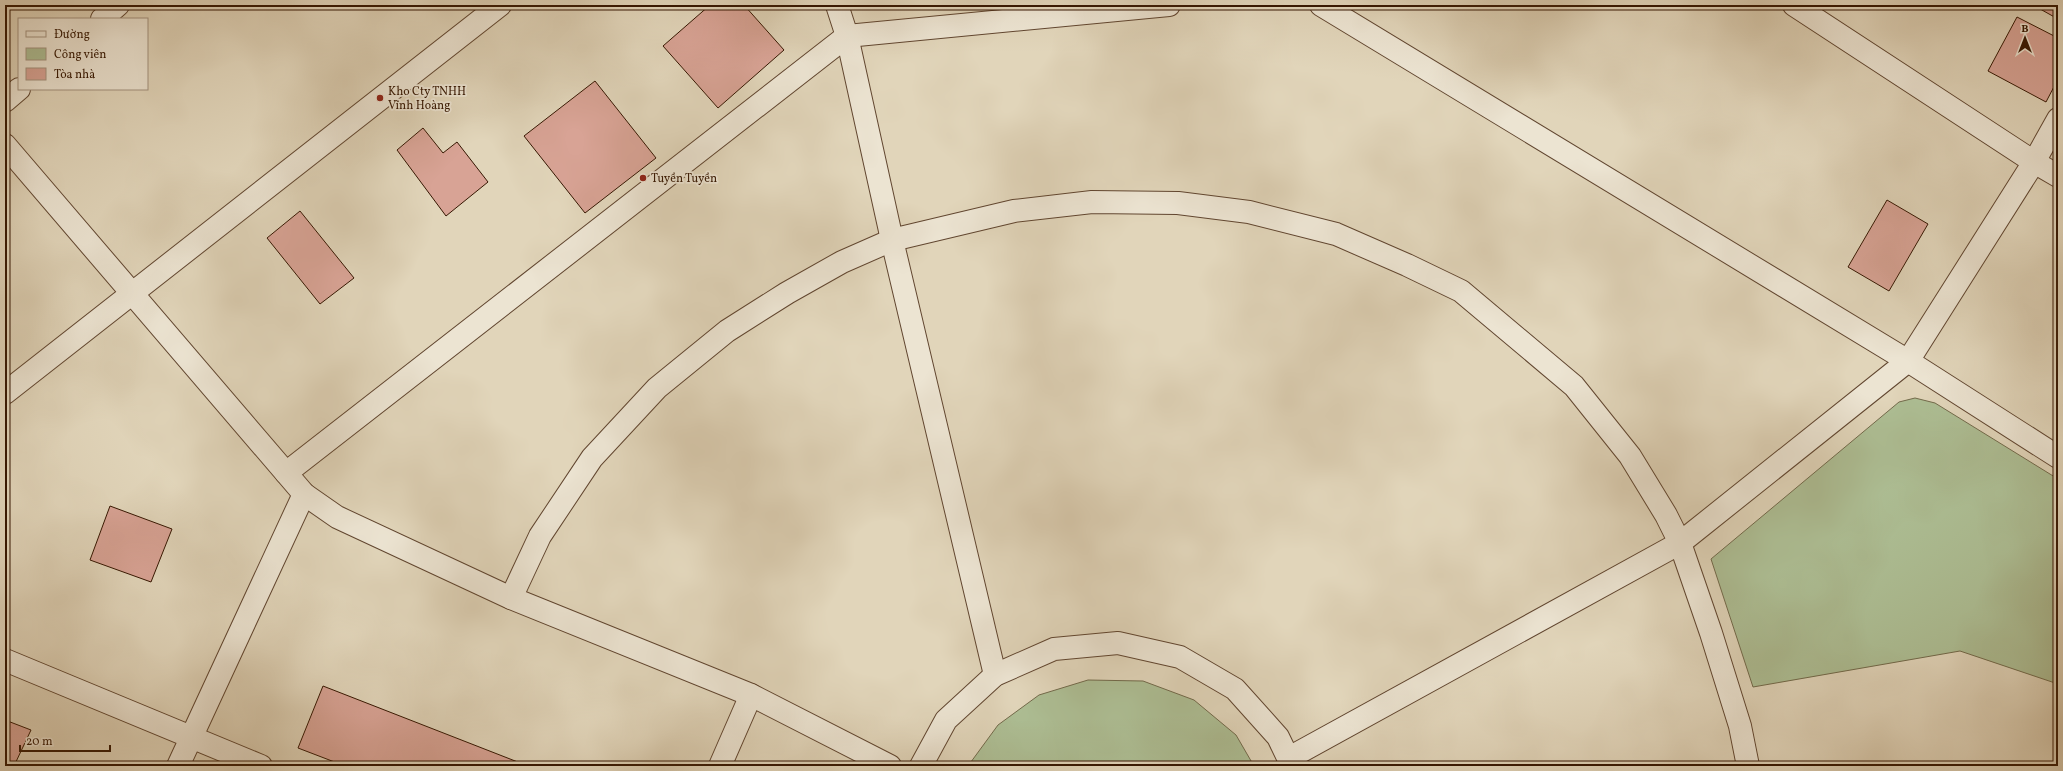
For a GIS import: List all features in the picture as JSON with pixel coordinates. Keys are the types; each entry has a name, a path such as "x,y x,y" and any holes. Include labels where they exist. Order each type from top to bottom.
{"street":[{"path":"103,18 118,5"},
{"path":"5,393 500,5"},
{"path":"837,5 847,36 892,240 996,675"},
{"path":"286,473 847,36 1170,5"},
{"path":"1321,5 1908,361 2058,457"},
{"path":"1794,5 2034,162 2058,176"},
{"path":"5,101 18,90"},
{"path":"921,766 946,720 996,675 1054,649 1118,643 1180,657 1236,689 1278,737 1290,762 1680,543 1908,361 2034,162 2058,119"},
{"path":"5,145 304,494 337,517 511,598 751,695 890,766"},
{"path":"511,598 540,536 592,458 657,388 727,331 787,293 842,262 892,240 1014,211 1092,202 1178,204 1249,212 1336,234 1408,265 1461,291 1574,386 1630,456 1666,515 1680,543 1712,633 1740,726 1748,766"},
{"path":"178,766 190,737 304,494"},
{"path":"5,660 261,766"},
{"path":"720,766 751,695"}],"green space":[{"path":"1915,398 1935,403 2058,479 2058,684 1960,651 1753,687 1711,559 1899,402"},
{"path":"1088,680 1143,681 1194,700 1236,735 1254,766 968,766 998,725 1039,695"}],"building":[{"path":"710,5 744,5 784,50 718,108 663,46"},
{"path":"2033,5 2058,5 2058,19"},
{"path":"2017,17 2058,38 2058,79 2046,102 1988,71"},
{"path":"595,81 656,158 585,213 524,136"},
{"path":"423,128 443,153 457,142 488,182 446,216 397,150"},
{"path":"1887,200 1928,224 1889,291 1848,267"},
{"path":"300,211 354,278 320,304 267,238"},
{"path":"110,506 172,529 151,582 90,560"},
{"path":"323,686 528,766 345,766 298,748"},
{"path":"5,720 31,730 14,766 5,766"}],"place":[{"name":"Kho Cty TNHH Vĩnh Hoàng","path":"380,98"},
{"name":"Tuyền Tuyền","path":"643,178"}]}
